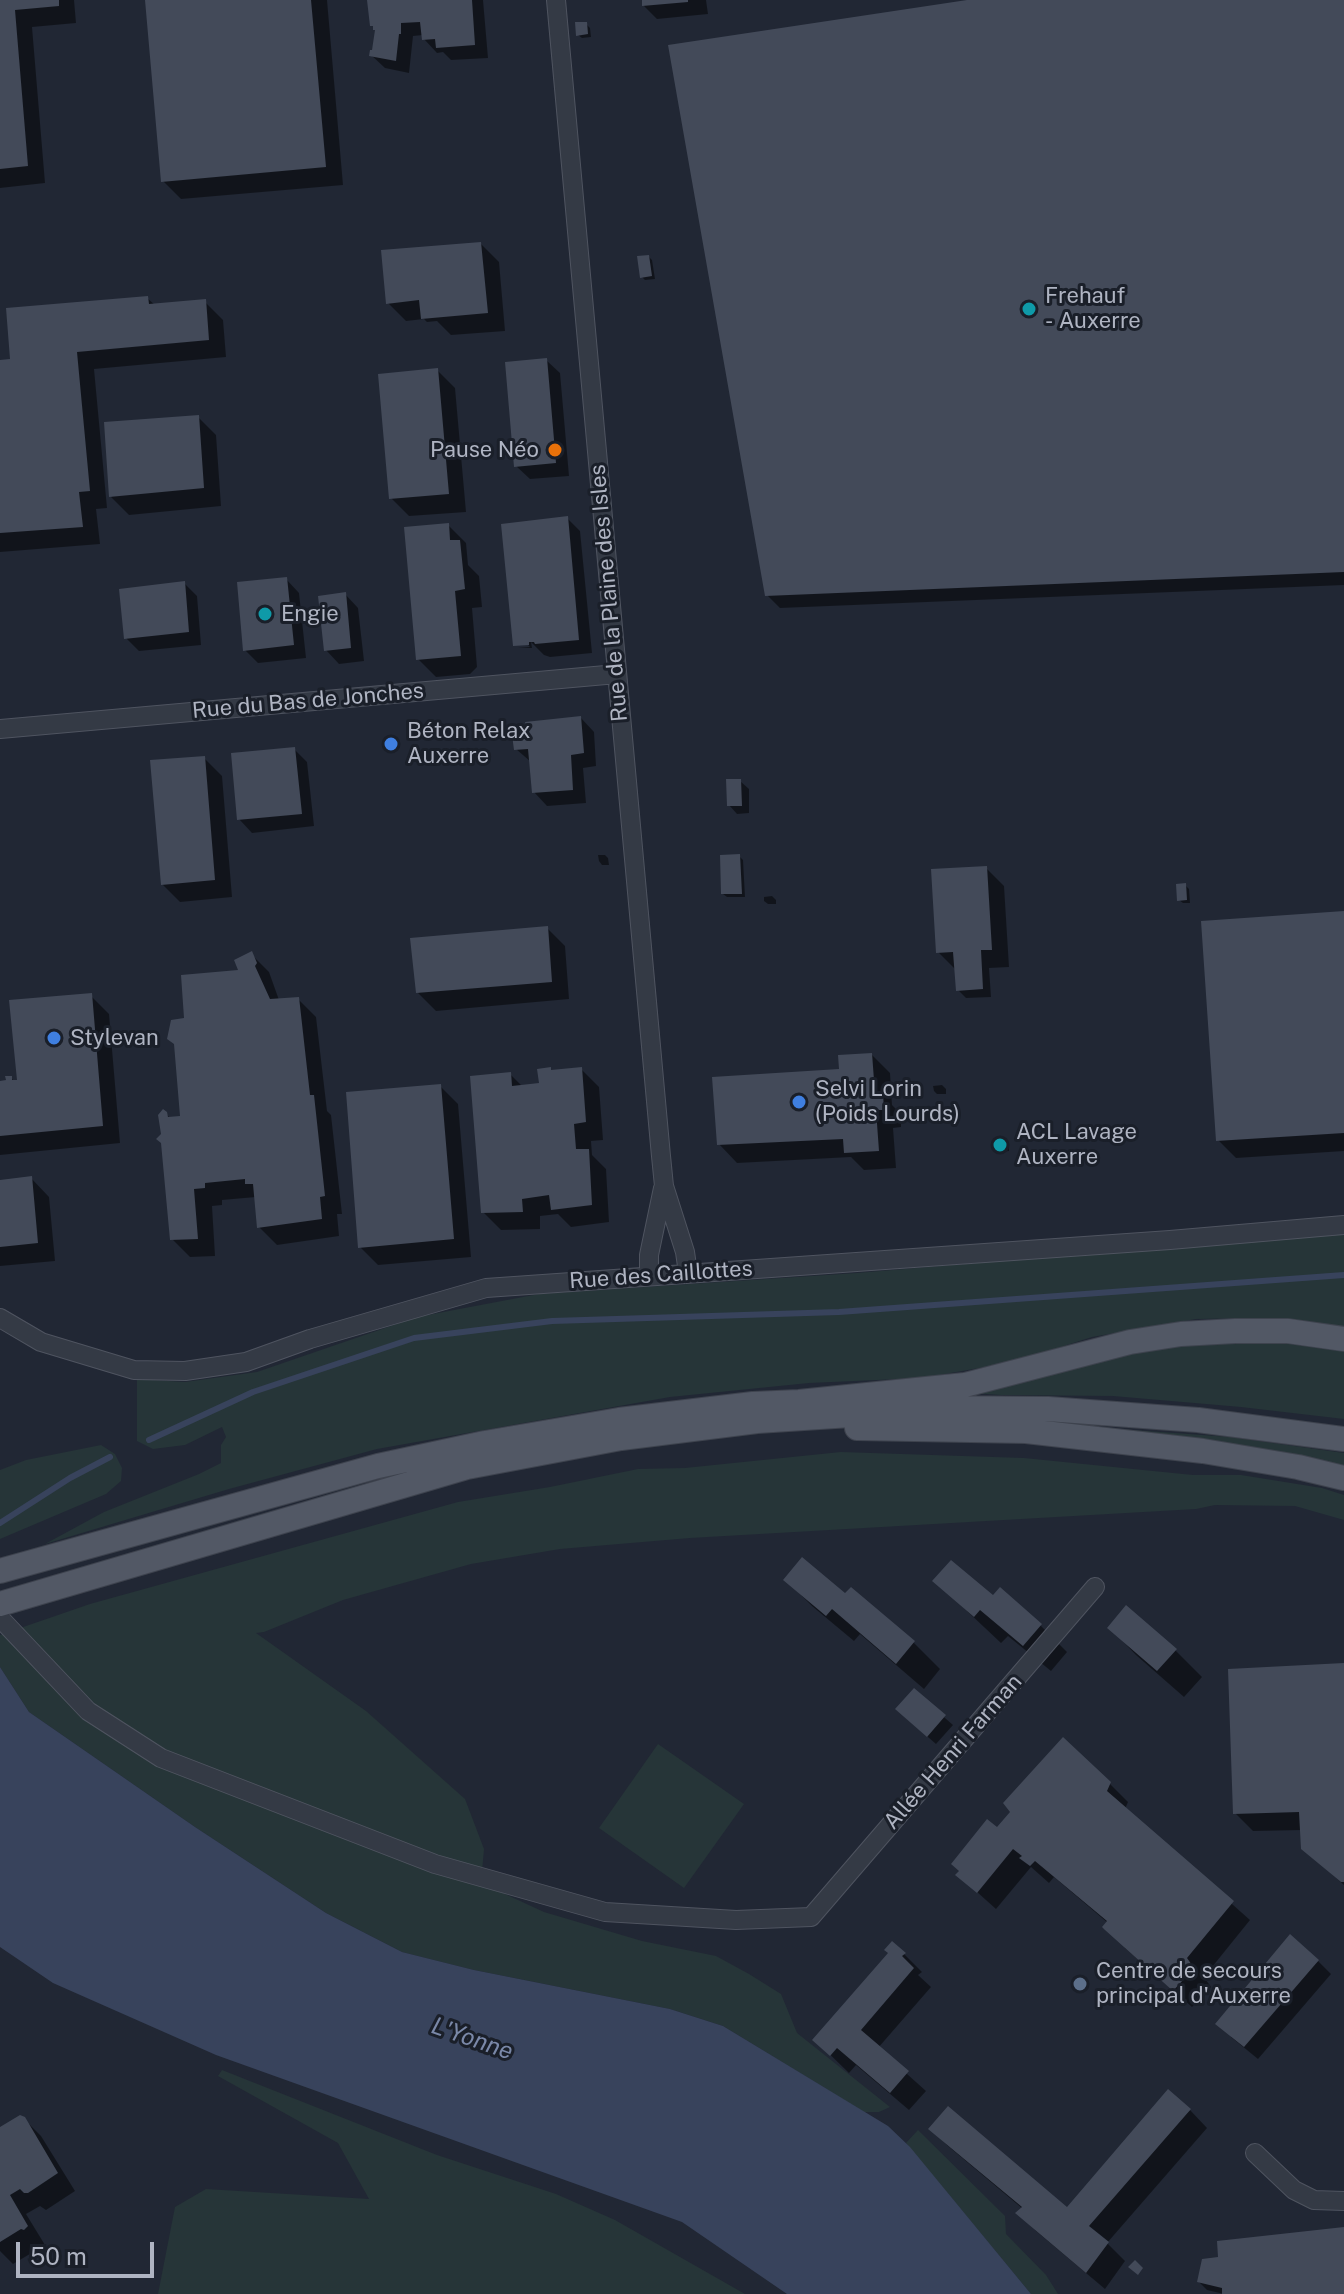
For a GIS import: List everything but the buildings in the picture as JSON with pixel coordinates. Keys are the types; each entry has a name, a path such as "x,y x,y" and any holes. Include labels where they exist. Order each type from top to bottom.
{"main road":[{"path":"11,1568 363,1470 485,1443 619,1420 753,1404 965,1385 1130,1342 1181,1334 1288,1331 1344,1339"},
{"path":"799,1402 1123,1414 1198,1420 1344,1439"},
{"path":"0,1604 467,1467 621,1438 785,1418 944,1409"},
{"path":"391,1489 624,1449 807,1428 1026,1431 1203,1451 1344,1478"}],"street":[{"name":"Rue de la Plaine des Isles","path":"556,0 664,1186 685,1252 688,1273"},
{"name":"Rue du Bas de Jonches","path":"0,729 617,674"},
{"name":"Rue de la Plaine des Isles","path":"649,1275 649,1255 664,1186"},
{"name":"Rue des Caillottes","path":"0,1318 41,1342 134,1370 185,1371 246,1362 310,1339 486,1288 1344,1225"},
{"name":"Allée Henri Farman","path":"0,1618 88,1711 161,1758 435,1864 605,1912 736,1920 811,1917 1095,1587"},
{"path":"1255,2153 1294,2190 1314,2200 1344,2201"}],"shaded area":[{"path":"1344,1232 1344,1328 1255,1318 1196,1319 1092,1337 1039,1354 922,1378 809,1383 670,1397 377,1449 45,1544 104,1512 221,1463 221,1445 226,1437 222,1427 185,1445 153,1449 137,1441 137,1379 185,1382 257,1372 417,1317 539,1294 857,1273"},
{"path":"1266,1338 1344,1346 1344,1419 1113,1396 971,1393 1155,1344"},
{"path":"1022,1422 1230,1437 1344,1453 1344,1471"},
{"path":"101,1445 115,1454 122,1468 121,1481 106,1494 0,1539 0,1470 26,1460"},
{"path":"841,1452 1024,1458 1193,1475 1241,1475 1322,1488 1344,1495 1344,1520 1295,1506 1215,1505 1196,1509 690,1538 560,1549 471,1564 343,1600 256,1633 366,1711 465,1799 484,1849 481,1883 544,1912 642,1941 716,1956 749,1974 781,1994 797,2033 890,2107 879,2112 864,2112 723,2026 670,2009 474,1970 402,1952 326,1913 29,1712 0,1667 0,1635 90,1604 458,1502 638,1469 685,1468"},
{"path":"658,1744 744,1804 684,1888 599,1828"},
{"path":"222,2070 437,2155 556,2194 615,2220 745,2294 158,2294 175,2207 206,2189 369,2199 338,2143 218,2076"},
{"path":"918,2130 1005,2216 1006,2234 1046,2275 1058,2294 1031,2294 906,2143"}],"water":[{"name":"L'Yonne","path":"0,1667 29,1712 326,1913 402,1952 474,1970 670,2009 723,2026 888,2126 910,2147 1031,2294 787,2294 682,2222 216,2055 53,1983 0,1947"}],"waterway":[{"path":"149,1440 253,1392 414,1338 552,1321 839,1312 1344,1275"},
{"path":"0,1523 70,1478 110,1457"}],"place":[{"name":"Frehauf - Auxerre","path":"1029,309"},
{"name":"Pause Néo","path":"555,450"},
{"name":"Engie","path":"265,614"},
{"name":"Béton Relax Auxerre","path":"391,744"},
{"name":"Stylevan","path":"54,1038"},
{"name":"Selvi Lorin (Poids Lourds)","path":"799,1102"},
{"name":"ACL Lavage Auxerre","path":"1000,1145"},
{"name":"Centre de secours principal d'Auxerre","path":"1080,1984"}]}
